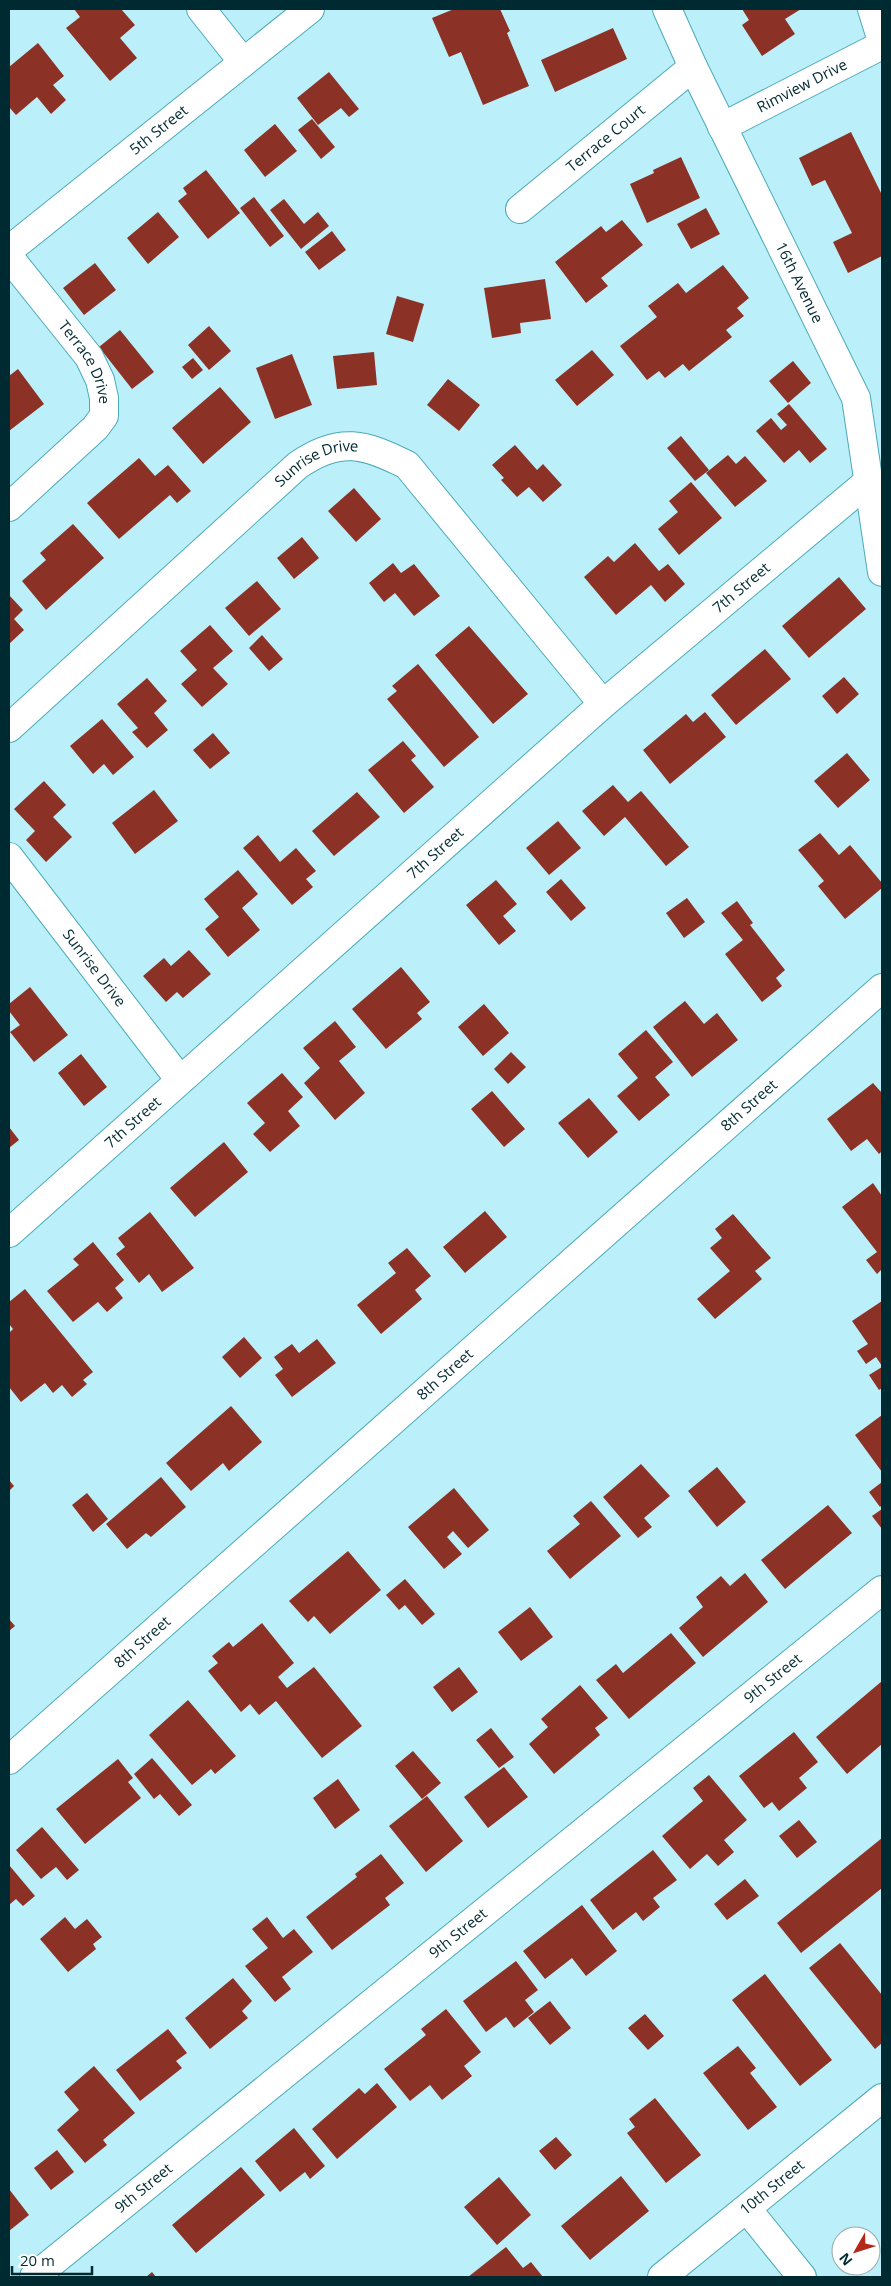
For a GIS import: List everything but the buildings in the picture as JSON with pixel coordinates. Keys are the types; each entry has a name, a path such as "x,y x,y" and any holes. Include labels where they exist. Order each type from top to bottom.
{"street":[{"path":"201,9 243,62"},
{"name":"5th Street","path":"9,250 310,9"},
{"name":"16th Avenue","path":"667,9 722,127 856,398 882,572"},
{"path":"872,9 882,41"},
{"name":"Rimview Drive","path":"722,127 882,45"},
{"name":"Terrace Court","path":"520,209 693,67"},
{"name":"Terrace Drive","path":"9,257 89,357 100,380 104,398 104,416 94,428 9,507"},
{"name":"Sunrise Drive","path":"9,728 298,465 315,453 342,445 377,450 407,465 603,704"},
{"name":"7th Street","path":"9,1233 603,704 869,481"},
{"name":"Sunrise Drive","path":"9,857 180,1080"},
{"name":"8th Street","path":"9,1760 882,988"},
{"name":"9th Street","path":"34,2277 882,1590"},
{"name":"10th Street","path":"662,2277 747,2209 876,2112"},
{"path":"747,2209 802,2277"}]}
